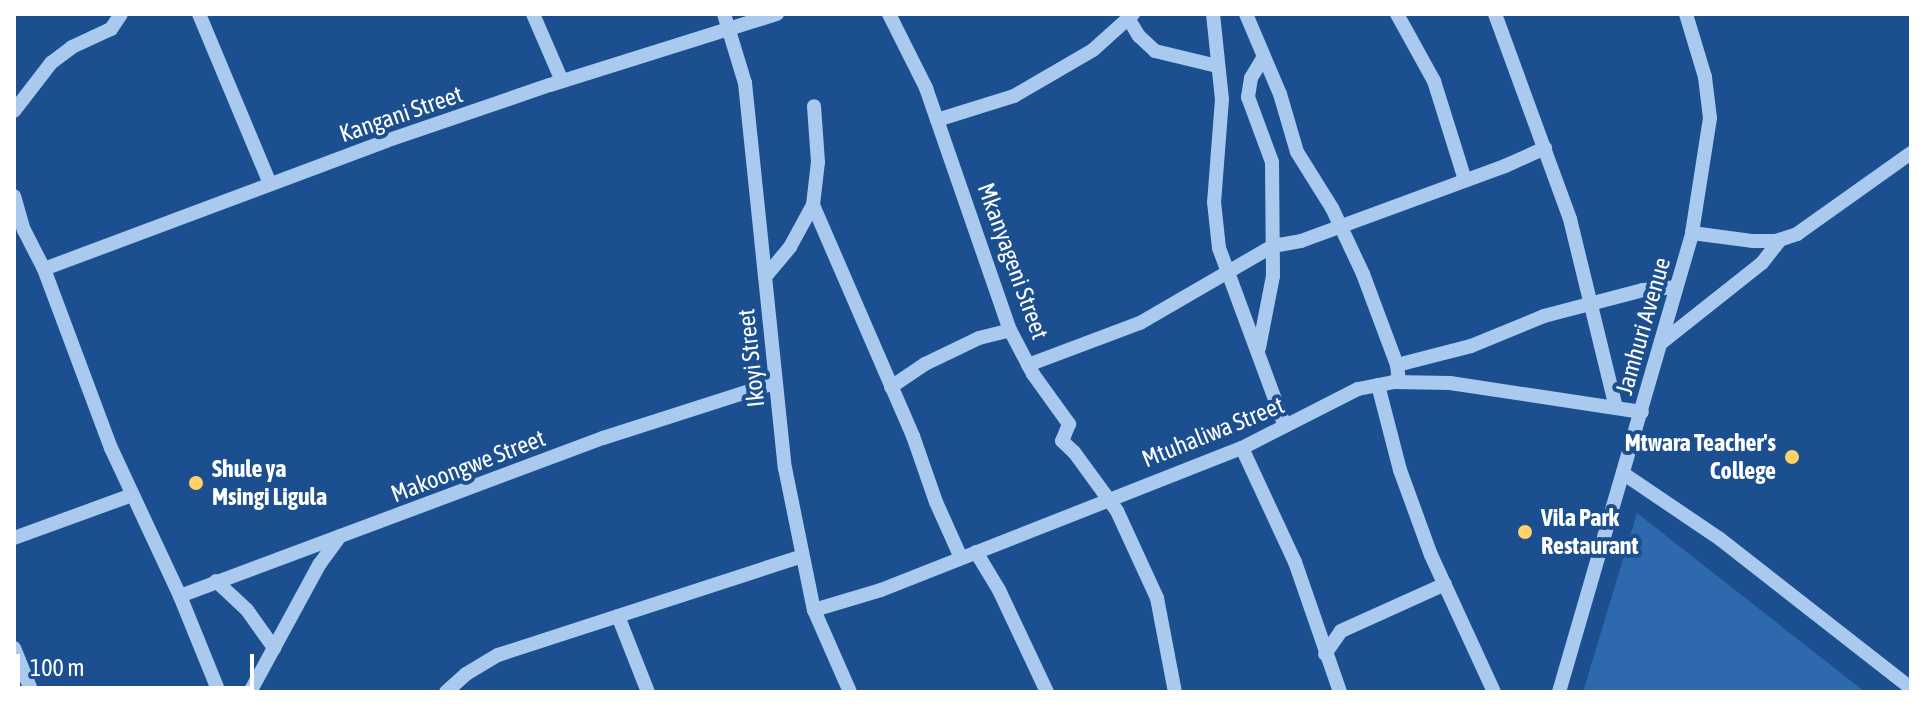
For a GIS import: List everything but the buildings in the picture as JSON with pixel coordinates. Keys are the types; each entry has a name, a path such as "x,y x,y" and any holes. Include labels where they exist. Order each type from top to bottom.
{"street":[{"path":"14,111 18,97 51,63 72,47 111,29 121,14"},
{"path":"199,14 270,184"},
{"path":"533,14 562,81"},
{"name":"Ikoyi Street","path":"724,14 745,83 785,468 814,610 850,692"},
{"name":"Kangani Street","path":"44,269 270,184 562,81 731,31 777,14"},
{"name":"Mkanyageni Street","path":"889,14 937,120 1010,330 1028,365 1140,323 1273,246 1301,241 1545,148"},
{"path":"1213,14 1222,99 1214,202 1219,248 1227,275 1259,348 1285,426"},
{"path":"1246,14 1280,94 1297,152 1340,226 1397,365 1399,382"},
{"path":"1397,14 1434,81 1465,180"},
{"path":"1495,14 1574,232 1616,407"},
{"name":"Jamhuri Avenue","path":"1559,692 1692,233 1710,118 1705,77 1686,14"},
{"path":"937,120 1014,96 1093,50 1131,16 1139,36 1155,51 1217,66"},
{"path":"1259,348 1273,276 1271,153 1248,97 1251,78 1263,58"},
{"path":"765,277 790,247 813,205 818,162 814,106"},
{"path":"1692,233 1753,241 1780,240 1797,234 1911,153"},
{"path":"14,196 19,228 44,269 132,495 180,596 219,692"},
{"path":"813,205 961,558"},
{"path":"1661,343 1762,263 1780,240"},
{"path":"1397,365 1458,351 1544,316 1643,290 1676,287"},
{"path":"891,387 925,364 979,338 1010,330"},
{"path":"1028,365 1069,424 1062,441 1074,452 1117,511 1157,598 1175,692"},
{"name":"Mtuhaliwa Street","path":"814,610 881,590 1242,448 1358,389 1399,382 1450,383 1642,412"},
{"name":"Makoongwe Street","path":"180,596 603,438 774,383"},
{"path":"1378,385 1400,470 1445,584 1494,692"},
{"path":"1242,448 1295,562 1340,692"},
{"path":"1624,474 1720,539 1911,688"},
{"path":"14,538 132,495"},
{"path":"250,692 319,565 341,535"},
{"path":"976,552 999,590 1047,692"},
{"path":"446,692 466,674 498,655 802,556"},
{"path":"216,581 247,610 274,648"},
{"path":"1325,654 1341,631 1445,584"},
{"path":"618,616 648,692"},
{"path":"14,648 32,692"}],"shaded area":[{"path":"1637,513 1865,692 1583,692"}],"place":[{"name":"Mtwara Teacher's College","path":"1792,457"},
{"name":"Shule ya Msingi Ligula","path":"196,483"},
{"name":"Vila Park Restaurant","path":"1525,532"}]}
